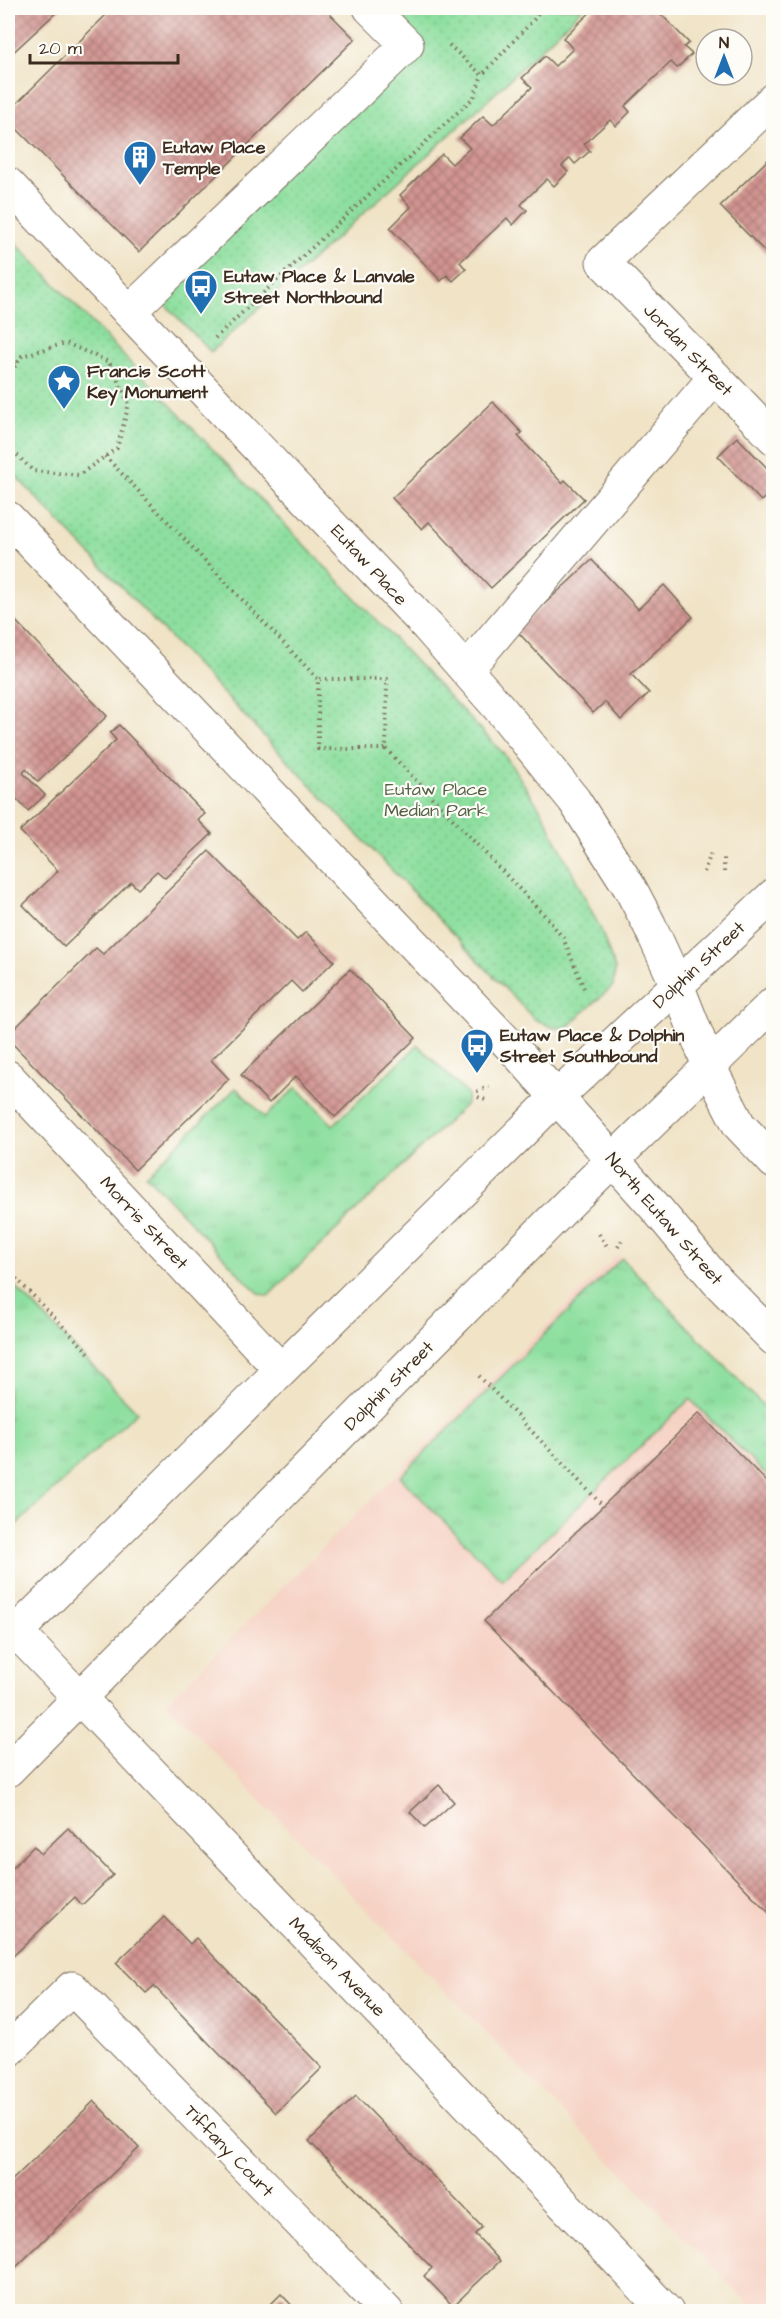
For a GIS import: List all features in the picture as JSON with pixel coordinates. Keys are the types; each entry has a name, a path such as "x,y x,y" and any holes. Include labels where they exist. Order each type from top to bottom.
{"street":[{"path":"129,312 407,45 370,8"},
{"name":"Jordan Street","path":"774,99 603,262 774,438"},
{"name":"Eutaw Place","path":"8,184 412,610 501,710 574,800 630,888 677,985"},
{"path":"466,670 715,377"},
{"path":"8,518 557,1097"},
{"name":"Dolphin Street","path":"10,1632 557,1097 774,895"},
{"path":"677,985 709,1066 739,1125 774,1162"},
{"name":"Dolphin Street","path":"8,1770 613,1160 774,1004"},
{"name":"Morris Street","path":"8,1077 280,1369"},
{"name":"North Eutaw Street","path":"557,1097 717,1281 774,1339"},
{"name":"Madison Avenue","path":"10,1632 80,1698 667,2312"},
{"name":"Tiffany Court","path":"8,2050 72,1988 387,2312"}],"path":[{"path":"215,338 474,97 482,75 537,16 538,8"},
{"path":"446,43 482,75"},
{"path":"8,377 22,356 66,343 109,362 129,404 117,448 79,475 33,471 8,446"},
{"path":"8,354 17,363"},
{"path":"105,456 318,679 318,749 386,749"},
{"path":"318,679 387,679 386,749 563,938 584,988"},
{"path":"704,872 711,854"},
{"path":"724,858 724,872"},
{"path":"477,1091 493,1086"},
{"path":"478,1097 488,1101"},
{"path":"597,1231 609,1249"},
{"path":"618,1247 625,1236"},
{"path":"8,1271 91,1355"},
{"path":"479,1376 603,1506"}],"shaded area":[{"path":"617,1255 773,1417 773,2311 756,2311 166,1703"}],"green space":[{"path":"380,8 583,8 488,100 211,352 155,294 400,59"},
{"name":"Eutaw Place Median Park","path":"8,235 504,754 543,813 601,930 615,969 613,986 567,1027 554,1028 534,1019 8,468"},
{"path":"418,1045 468,1095 466,1104 268,1296 259,1293 249,1284 146,1175 236,1088 265,1117 297,1087 333,1125"},
{"path":"622,1258 773,1416 773,1482 690,1399 502,1580 400,1477"},
{"path":"8,1279 137,1412 14,1527 8,1521"}],"building":[{"path":"8,8 61,8 8,57"},
{"name":"Eutaw Place Temple","path":"113,8 324,8 355,39 139,252 8,120 8,112"},
{"path":"595,8 655,8 689,43 684,47 692,54 677,68 671,62 625,106 630,112 616,126 610,120 584,144 590,151 575,164 570,158 562,166 568,172 554,186 547,179 521,205 527,210 513,225 507,218 460,262 466,269 453,281 447,275 441,281 390,228 411,207 400,195 442,154 452,164 470,148 460,138 483,116 493,125 513,106 532,87 522,78 545,56 555,66 573,49 563,38"},
{"path":"774,154 774,261 720,206"},
{"path":"493,402 522,433 518,436 562,483 565,480 584,499 491,588 429,522 422,529 392,498"},
{"path":"737,437 774,475 774,489 761,501 718,456"},
{"path":"592,560 638,609 664,585 693,617 631,674 649,693 621,720 605,702 593,713 516,630"},
{"path":"8,613 107,716 38,782 26,769 23,773 45,795 28,811 8,790"},
{"path":"119,725 205,814 198,820 212,834 165,878 157,871 138,889 131,882 64,947 23,905 58,871 20,831 116,740 110,733"},
{"path":"209,851 297,940 306,932 334,961 302,992 291,981 211,1060 229,1079 135,1170 8,1039 8,1035 96,948 103,954"},
{"path":"350,969 416,1038 335,1117 296,1076 269,1103 241,1075"},
{"path":"699,1413 774,1489 774,1918 484,1621"},
{"path":"439,1785 454,1802 425,1828 410,1812"},
{"path":"68,1828 113,1875 82,1905 75,1897 8,1961 8,1872 34,1846 41,1854"},
{"path":"164,1917 190,1944 196,1938 322,2068 276,2113 154,1986 146,1993 116,1963"},
{"path":"356,2096 482,2227 475,2234 500,2261 453,2306 424,2276 432,2268 309,2141"},
{"path":"94,2101 139,2148 8,2275 8,2184"},
{"path":"281,2294 298,2312 263,2312"}],"place":[{"name":"Eutaw Place Temple","path":"140,186"},
{"name":"Eutaw Place & Lanvale Street Northbound","path":"201,315"},
{"name":"Francis Scott Key Monument","path":"64,410"},
{"name":"Eutaw Place & Dolphin Street Southbound","path":"477,1074"}]}
